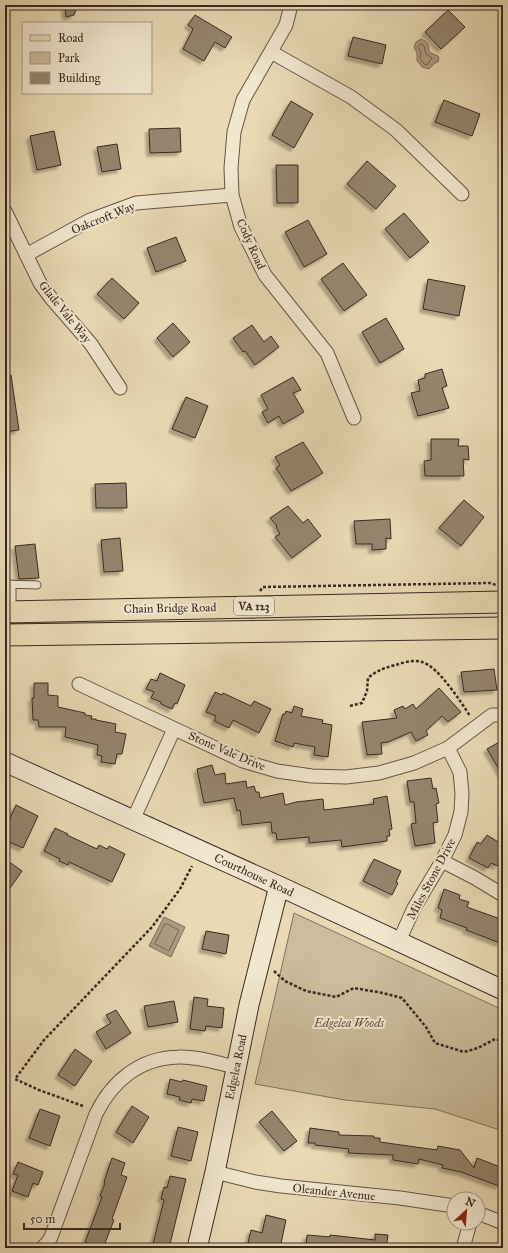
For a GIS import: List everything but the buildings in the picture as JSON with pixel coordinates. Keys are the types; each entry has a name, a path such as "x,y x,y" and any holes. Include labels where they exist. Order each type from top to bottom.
{"main road":[{"name":"Chain Bridge Road","path":"8,612 500,594"},
{"name":"Chain Bridge Road","path":"5,636 503,628"}],"street":[{"name":"Cody Road","path":"291,5 286,25 243,100 234,132 231,168 232,195 241,227 265,275 327,353 354,418"},
{"path":"270,52 351,97 396,130 462,194"},
{"name":"Oakcroft Way","path":"26,255 90,220 136,203 232,195"},
{"name":"Glade Vale Way","path":"5,211 40,283 91,344 120,388"},
{"name":"Stone Vale Drive","path":"79,684 243,761 277,771 312,776 346,777 379,773 414,763 448,748 492,715 503,715"},
{"name":"Stone Vale Drive","path":"133,820 174,729"},
{"name":"Miles Stone Drive","path":"399,941 414,908 442,861 455,835 461,812 462,794 460,772 448,748"},
{"name":"Courthouse Road","path":"5,762 279,886 503,990"},
{"path":"442,861 475,878 503,895"},
{"name":"Edgelea Road","path":"197,1248 249,1005 279,886"},
{"path":"42,1248 51,1237 96,1114 106,1095 119,1080 142,1065 154,1060 167,1058 193,1058 236,1067"},
{"name":"Oleander Avenue","path":"214,1172 281,1186 400,1198 446,1205"},
{"path":"486,1216 503,1223"},
{"path":"463,1248 468,1231"}],"lane":[{"path":"8,612 8,584 37,585"}],"path":[{"path":"256,596 263,587 490,584 500,594"},
{"path":"350,706 362,704 367,691 368,678 375,671 408,661 421,662 431,666 441,677 460,700 470,716"},
{"path":"83,1106 39,1090 15,1078 44,1040 152,926 180,890 192,866"},
{"path":"274,971 285,981 306,991 336,997 354,988 402,998 426,1027 435,1043 464,1052 478,1048 495,1039 503,1041"}],"green space":[{"name":"Edgelea Woods","path":"294,913 503,1010 503,1131 435,1109 345,1100 255,1084"}],"water":[{"path":"421,39 428,44 429,52 438,56 439,59 438,62 429,69 422,67 417,61 417,53 414,47 416,42"},
{"path":"164,917 185,927 171,957 149,946"}]}
